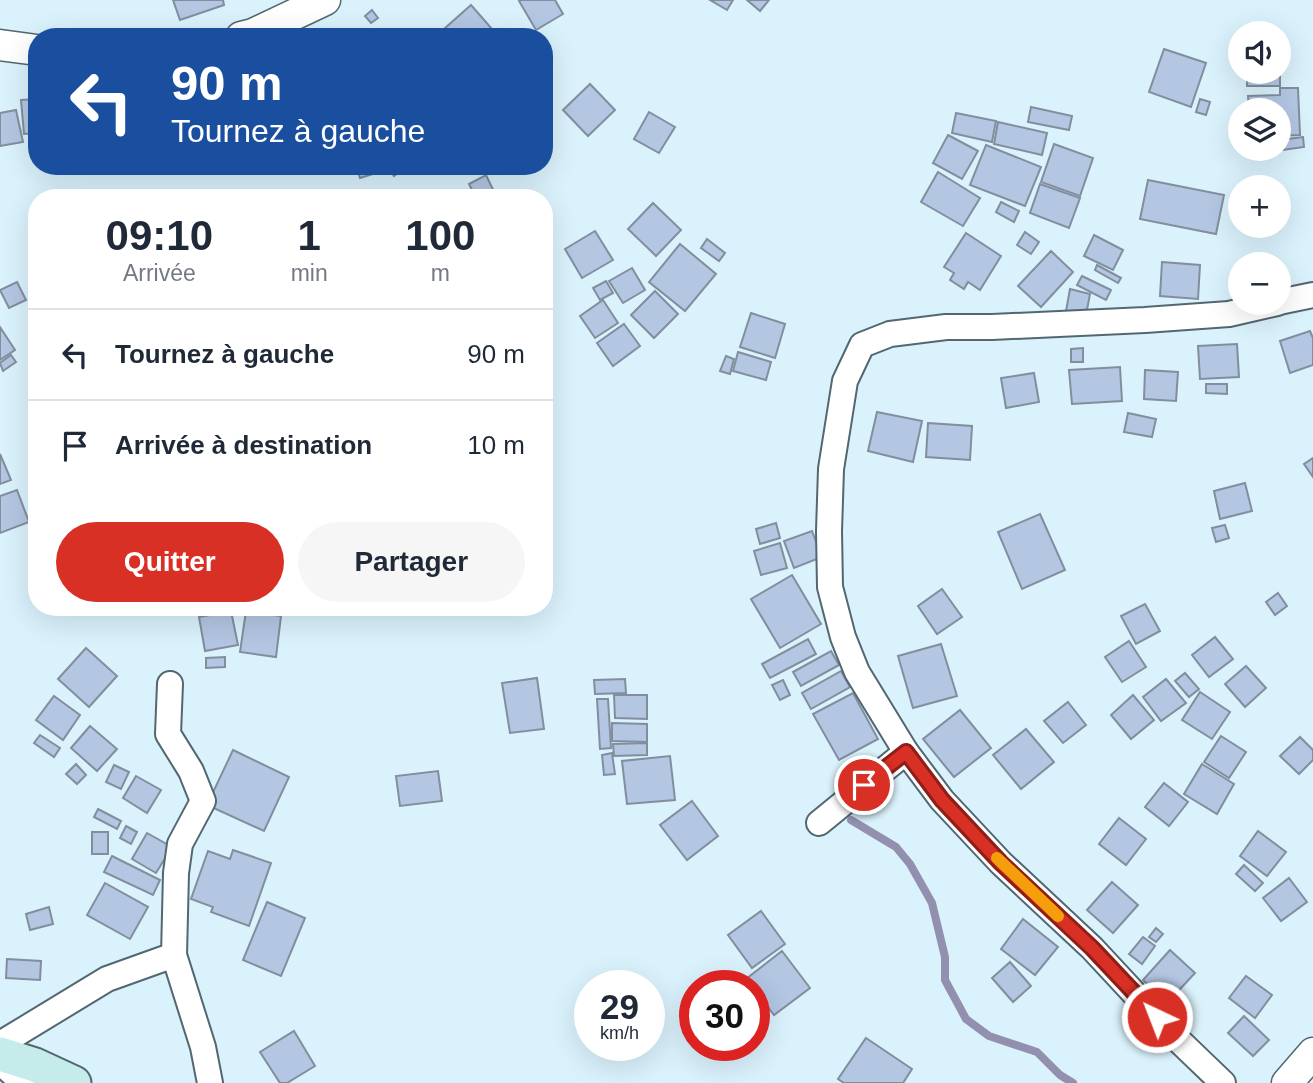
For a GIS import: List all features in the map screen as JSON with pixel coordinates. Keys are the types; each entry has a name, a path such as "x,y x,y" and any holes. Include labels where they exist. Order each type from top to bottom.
{"main road":[{"path":"0,1054 35,1065 74,1083"}],"street":[{"path":"266,28 324,0"},
{"path":"0,45 28,49"},
{"path":"1291,299 1313,295"},
{"path":"1223,1083 1173,1035 1092,948 1001,863 942,800 906,752 857,672 843,637 830,587 831,469 845,381 862,345 890,334 946,327 1039,326 1228,314"},
{"path":"170,684 168,734 191,771 203,801 180,844 176,873 174,955 203,1047 210,1083"},
{"path":"819,822 906,752"},
{"path":"0,1044 107,979 174,955"},
{"path":"1287,1083 1313,1053"},
{"path":"0,1062 23,1083"}],"building":[{"path":"173,0 223,0 224,5 180,20"},
{"path":"555,0 563,14 535,28 519,1"},
{"path":"710,0 733,0 727,10"},
{"path":"747,0 769,0 760,11"},
{"path":"471,5 491,28 445,28"},
{"path":"372,10 378,18 371,23 365,16"},
{"path":"1164,49 1206,63 1191,107 1149,92"},
{"path":"590,84 615,110 588,136 563,110"},
{"path":"1247,84 1280,84 1280,86"},
{"path":"1280,88 1298,88 1300,135 1291,135 1291,98 1248,96 1280,95"},
{"path":"1200,99 1210,102 1206,115 1196,112"},
{"path":"21,100 28,100 28,134 24,134"},
{"path":"1031,107 1072,116 1069,130 1028,122"},
{"path":"16,110 23,142 0,146 0,113"},
{"path":"649,112 675,127 659,153 634,139"},
{"path":"956,113 996,121 992,142 952,133"},
{"path":"998,122 1047,133 1042,155 994,144"},
{"path":"948,135 978,151 962,179 933,163"},
{"path":"1303,137 1304,147 1291,149 1291,138"},
{"path":"1054,144 1093,158 1080,196 1041,182"},
{"path":"986,145 1041,167 1025,206 970,185"},
{"path":"938,172 980,198 963,226 921,202"},
{"path":"486,175 493,189 472,189 469,184"},
{"path":"1148,180 1224,195 1216,234 1140,219"},
{"path":"1040,184 1080,198 1069,228 1030,213"},
{"path":"1001,202 1019,211 1014,222 996,212"},
{"path":"653,203 681,230 656,256 628,229"},
{"path":"595,231 613,260 582,278 565,249"},
{"path":"1025,232 1039,242 1031,254 1017,245"},
{"path":"966,233 1001,256 980,290 968,282 964,289 950,280 954,273 944,267"},
{"path":"1094,235 1123,250 1113,270 1084,256"},
{"path":"707,239 725,253 719,261 701,248"},
{"path":"680,244 716,274 685,311 649,282"},
{"path":"1051,251 1073,272 1041,307 1018,286"},
{"path":"1162,262 1200,265 1198,299 1160,296"},
{"path":"1097,265 1121,278 1118,283 1095,270"},
{"path":"632,268 645,290 623,303 609,281"},
{"path":"1082,276 1111,290 1106,300 1077,285"},
{"path":"606,281 613,293 600,300 593,288"},
{"path":"17,282 26,300 9,308 0,290"},
{"path":"1070,289 1090,294 1086,315 1066,311"},
{"path":"655,291 678,314 654,338 631,315"},
{"path":"603,300 618,323 595,338 580,316"},
{"path":"751,313 785,324 775,358 740,347"},
{"path":"624,324 640,346 613,366 597,343"},
{"path":"0,327 15,350 0,360"},
{"path":"1310,331 1313,338 1313,365 1290,373 1280,341"},
{"path":"1237,344 1239,377 1200,379 1198,346"},
{"path":"1083,348 1083,362 1071,362 1071,349"},
{"path":"738,352 771,362 766,380 733,371"},
{"path":"11,355 16,362 3,371 0,363"},
{"path":"726,356 734,359 730,374 720,371"},
{"path":"1120,367 1122,401 1072,404 1069,370"},
{"path":"1145,370 1178,372 1176,401 1144,399"},
{"path":"1034,373 1039,402 1006,408 1001,378"},
{"path":"1206,384 1227,384 1227,394 1206,393"},
{"path":"877,412 922,421 913,462 868,451"},
{"path":"1128,413 1156,419 1152,437 1124,432"},
{"path":"928,423 972,426 970,460 926,457"},
{"path":"0,454 11,480 0,484"},
{"path":"1313,458 1313,477 1304,464"},
{"path":"1245,483 1252,511 1220,519 1214,491"},
{"path":"17,490 28,522 0,533 0,496"},
{"path":"1040,514 1065,570 1022,589 998,532"},
{"path":"776,523 780,538 760,544 756,529"},
{"path":"1225,525 1229,538 1216,542 1212,528"},
{"path":"812,531 822,557 794,568 784,541"},
{"path":"780,543 787,568 761,575 754,551"},
{"path":"792,575 821,624 780,648 751,599"},
{"path":"942,589 962,617 937,634 918,606"},
{"path":"1278,593 1287,606 1275,615 1266,602"},
{"path":"1145,604 1160,631 1136,644 1121,616"},
{"path":"232,616 238,645 205,651 199,617"},
{"path":"245,616 281,616 276,657 240,652"},
{"path":"1215,637 1233,659 1209,677 1192,655"},
{"path":"808,639 816,654 770,678 762,664"},
{"path":"1129,641 1146,667 1122,682 1105,657"},
{"path":"941,644 957,696 913,708 898,656"},
{"path":"86,648 117,676 89,707 58,679"},
{"path":"831,651 839,665 801,686 793,672"},
{"path":"225,657 225,667 206,668 206,658"},
{"path":"1246,666 1266,688 1245,707 1225,684"},
{"path":"841,671 850,687 811,709 802,693"},
{"path":"1185,673 1199,689 1189,697 1175,681"},
{"path":"537,678 544,729 510,733 502,683"},
{"path":"625,679 626,693 595,694 594,680"},
{"path":"1166,679 1186,703 1161,721 1143,697"},
{"path":"783,680 790,695 780,700 772,685"},
{"path":"1200,692 1230,712 1212,739 1182,720"},
{"path":"853,693 878,739 839,760 813,714"},
{"path":"614,695 647,695 647,719 615,718"},
{"path":"1133,695 1154,720 1131,739 1111,715"},
{"path":"54,696 80,715 63,740 36,720"},
{"path":"597,699 608,699 611,748 600,749"},
{"path":"1068,702 1086,725 1063,743 1044,721"},
{"path":"960,710 991,748 954,777 923,739"},
{"path":"612,723 647,724 647,742 612,741"},
{"path":"90,726 117,749 97,771 71,748"},
{"path":"1026,729 1054,762 1021,789 993,755"},
{"path":"40,735 60,748 54,757 34,743"},
{"path":"1221,736 1246,752 1229,778 1204,762"},
{"path":"1300,737 1313,750 1313,760 1299,774 1280,756"},
{"path":"647,743 647,755 614,756 613,744"},
{"path":"233,750 289,777 264,831 207,805"},
{"path":"612,753 615,774 604,775 602,755"},
{"path":"670,756 675,800 627,804 622,761"},
{"path":"76,764 86,775 77,784 66,774"},
{"path":"1202,764 1234,784 1217,814 1184,794"},
{"path":"114,765 129,772 121,789 106,782"},
{"path":"438,771 442,801 400,806 396,776"},
{"path":"136,776 161,790 147,813 123,798"},
{"path":"1164,783 1188,802 1169,826 1145,807"},
{"path":"692,801 718,836 687,860 660,825"},
{"path":"98,809 121,821 117,829 94,817"},
{"path":"1119,818 1146,839 1126,865 1099,844"},
{"path":"126,826 137,832 131,844 120,838"},
{"path":"1258,831 1286,852 1267,876 1240,856"},
{"path":"92,832 108,832 108,854 92,854"},
{"path":"147,833 172,847 156,873 132,859"},
{"path":"233,850 271,863 249,926 211,912 213,907 191,899 208,851 230,859"},
{"path":"112,856 160,880 153,895 104,872"},
{"path":"1244,865 1263,883 1255,891 1236,874"},
{"path":"1289,878 1307,902 1281,921 1263,898"},
{"path":"1112,882 1138,905 1113,933 1087,910"},
{"path":"105,883 148,907 130,939 87,915"},
{"path":"267,902 305,918 281,976 243,960"},
{"path":"49,907 53,924 30,930 26,914"},
{"path":"761,911 785,944 752,968 728,935"},
{"path":"1023,919 1058,947 1035,975 1001,949"},
{"path":"1156,928 1163,934 1156,942 1149,937"},
{"path":"1143,937 1155,946 1142,964 1129,954"},
{"path":"1170,950 1195,973 1167,1003 1143,980"},
{"path":"782,951 810,988 774,1015 770,1010 770,970 758,970"},
{"path":"7,959 41,961 40,980 6,978"},
{"path":"1010,962 1031,986 1013,1002 992,978"},
{"path":"1246,976 1272,995 1255,1018 1229,998"},
{"path":"1244,1016 1269,1040 1253,1056 1228,1033"},
{"path":"294,1031 315,1066 287,1083 280,1083 260,1052"},
{"path":"866,1038 912,1069 903,1083 844,1083 838,1079"}],"waterway":[{"path":"851,820 896,847 910,864 932,903 945,957 945,980 966,1019 989,1036 1037,1052 1060,1075 1073,1083"}],"slow traffic":[{"path":"997,858 1058,916"}],"route":[{"path":"864,785 906,752 942,800 1001,863 1092,948 1157,1017"}]}
